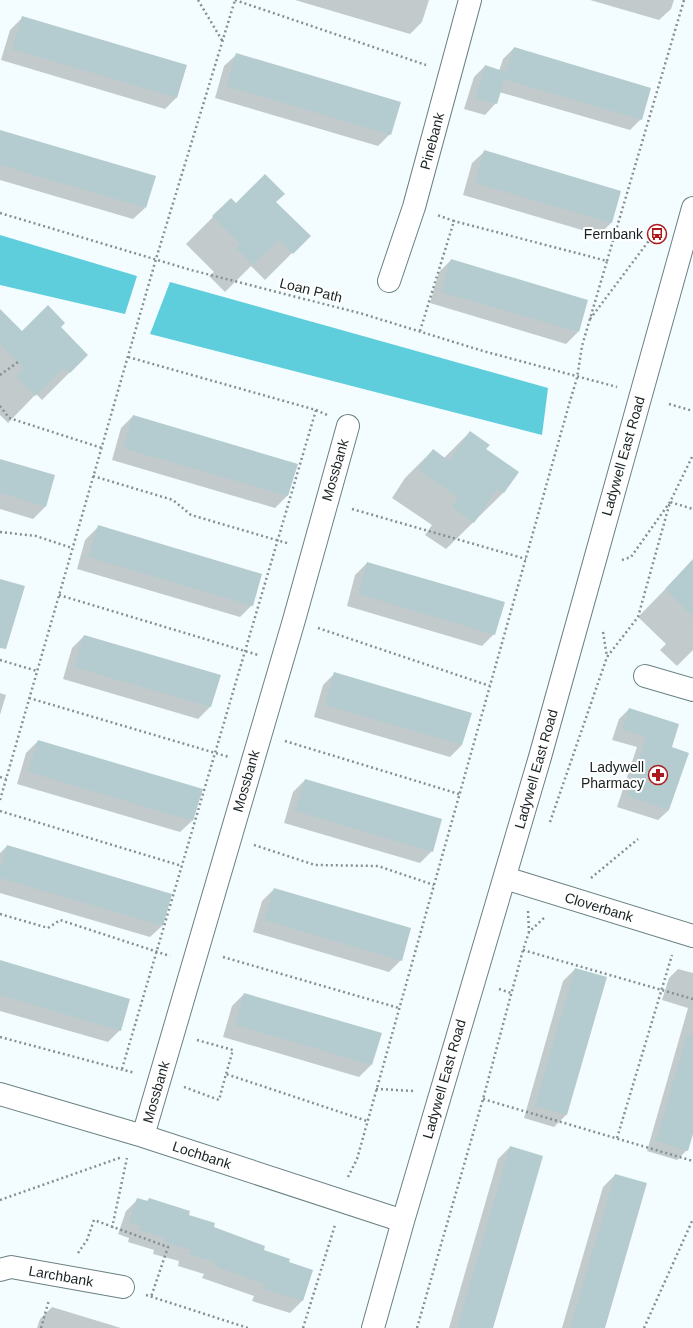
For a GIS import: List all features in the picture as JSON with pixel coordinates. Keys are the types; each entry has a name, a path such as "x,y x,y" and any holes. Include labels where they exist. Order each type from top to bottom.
{"street":[{"name":"Pinebank","path":"389,281 414,208 470,0"},
{"name":"Ladywell East Road","path":"373,1328 403,1221 505,878 681,246 693,208"},
{"name":"Mossbank","path":"143,1136 294,620 348,426"},
{"path":"644,676 693,690"},
{"name":"Cloverbank","path":"505,878 686,934"},
{"name":"Lochbank","path":"0,1094 143,1136 403,1221"},
{"name":"Larchbank","path":"0,1270 11,1267 123,1287"}],"path":[{"path":"198,0 223,42"},
{"path":"0,800 156,259 235,0 450,73"},
{"path":"304,1328 335,1222 338,1199 357,1159 577,378 588,321 684,0"},
{"path":"414,208 454,221 607,261"},
{"name":"Loan Path","path":"0,213 156,259 420,331 577,378 617,387"},
{"path":"420,331 454,221"},
{"path":"588,321 651,238 681,246"},
{"path":"122,1069 316,410 128,357"},
{"path":"0,375 18,362"},
{"path":"669,404 693,412"},
{"path":"0,406 9,418 102,448"},
{"path":"631,557 670,502 693,455"},
{"path":"94,476 173,500 191,515 313,550"},
{"path":"326,501 526,559"},
{"path":"670,502 693,509"},
{"path":"548,826 607,657 638,617 670,502"},
{"path":"0,532 36,536 72,548"},
{"path":"59,595 281,662"},
{"path":"294,620 490,686"},
{"path":"0,660 37,671"},
{"path":"30,698 251,763"},
{"path":"260,734 459,794"},
{"path":"0,777 6,779"},
{"path":"0,810 182,866"},
{"path":"230,837 315,864 378,866 434,885"},
{"path":"529,932 568,897 638,839"},
{"path":"417,1328 529,932 528,885"},
{"path":"0,914 48,928 60,920 157,952 195,956 399,1008"},
{"path":"617,1138 662,990 686,934"},
{"path":"523,950 693,999"},
{"path":"173,1033 233,1050 226,1074"},
{"path":"376,1089 441,1092"},
{"path":"483,1099 693,1161"},
{"path":"0,1200 127,1156 112,1228"},
{"path":"644,1328 693,1219"},
{"path":"56,1275 62,1260 78,1252 87,1240 94,1220 112,1228 168,1247 151,1297"},
{"path":"123,1287 248,1328"}],"shaded area":[{"path":"0,235 137,276 125,314 0,285"},
{"path":"170,282 548,388 542,435 150,334"}],"building":[{"path":"22,16 187,65 177,98 12,49"},
{"path":"514,47 651,88 642,120 505,79 497,104 475,98 485,65 506,72"},
{"path":"236,53 401,102 391,135 226,86"},
{"path":"0,130 156,176 146,208 0,165"},
{"path":"484,150 621,191 612,223 475,183"},
{"path":"265,174 285,194 276,202 311,236 293,254 279,240 253,265 236,248 240,244 212,216 231,198 236,203"},
{"path":"451,259 588,300 579,332 441,292"},
{"path":"48,305 65,323 61,327 88,355 70,373 64,368 35,396 16,377 24,369 0,344 0,309 22,331"},
{"path":"133,415 298,464 288,496 123,448"},
{"path":"470,431 490,445 486,449 519,472 504,493 497,489 474,523 452,507 458,497 418,470 433,449 449,461"},
{"path":"0,459 55,475 46,507 0,493"},
{"path":"98,525 262,574 253,606 88,557"},
{"path":"693,559 693,617 665,589"},
{"path":"367,562 505,602 495,635 358,594"},
{"path":"0,579 25,586 6,649 0,648"},
{"path":"84,635 221,675 211,707 74,667"},
{"path":"334,672 472,713 462,745 325,705"},
{"name":"Ladywell Pharmacy","path":"629,708 679,724 672,747 689,753 669,810 627,796 646,737 622,730"},
{"path":"38,740 203,789 193,821 28,772"},
{"path":"305,779 442,819 433,852 295,811"},
{"path":"7,845 172,894 163,926 0,878 0,869"},
{"path":"274,888 411,928 402,961 264,920"},
{"path":"0,960 130,999 121,1031 0,995"},
{"path":"575,968 607,977 567,1115 535,1106"},
{"path":"244,993 382,1033 372,1065 235,1025"},
{"path":"687,1034 693,1035 693,1134 688,1151 656,1141"},
{"path":"510,1146 543,1156 496,1318 493,1328 457,1328"},
{"path":"615,1174 647,1183 605,1328 570,1328"},
{"path":"137,1198 148,1201 149,1198 190,1211 189,1215 215,1223 214,1227 265,1246 264,1250 290,1259 289,1262 313,1270 303,1301 264,1289 265,1284 214,1266 215,1262 189,1254 191,1250 164,1242 165,1238 139,1230 141,1226 129,1222"}],"place":[{"name":"Fernbank","path":"657,234"},
{"name":"Ladywell Pharmacy","path":"658,775"}]}
